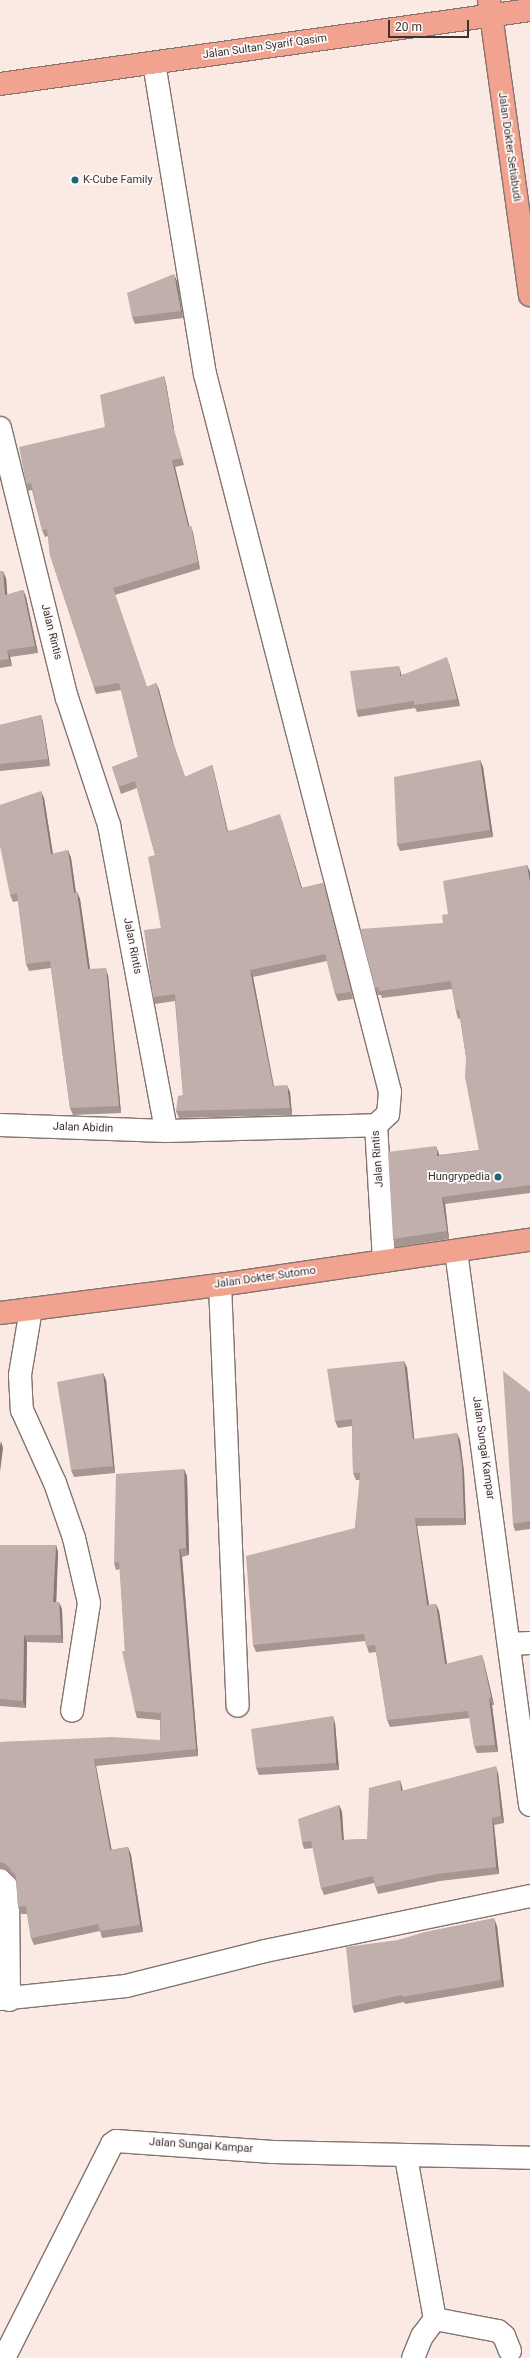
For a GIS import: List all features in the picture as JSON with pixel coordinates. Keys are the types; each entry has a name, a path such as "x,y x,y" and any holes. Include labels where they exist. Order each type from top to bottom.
{"main road":[{"name":"Jalan Sultan Syarif Qasim","path":"0,84 154,63 490,8 530,10"},
{"name":"Jalan Dokter Setiabudi","path":"490,8 530,295"},
{"name":"Jalan Dokter Sutomo","path":"0,1313 220,1285 530,1240"}],"street":[{"path":"154,63 205,374 390,1092 388,1114 376,1125"},
{"name":"Jalan Rintis","path":"1,441 67,698 108,825 166,1131 376,1125 384,1261"},
{"name":"Jalan Abidin","path":"0,1125 166,1131"},
{"name":"Jalan Sungai Kampar","path":"456,1251 520,1644 530,1805"},
{"path":"220,1285 238,1706"},
{"path":"31,1309 20,1375 22,1410 54,1483 74,1538 89,1603 72,1711"},
{"path":"0,1880 6,1886 8,1897 5,1999 126,1986 266,1951 530,1896"},
{"name":"Jalan Sungai Kampar","path":"4,2358 112,2144 116,2141 273,2152 406,2157 530,2158"},
{"path":"406,2157 435,2319 422,2336 413,2358"},
{"path":"435,2319 498,2331 504,2336 510,2351"}],"building":[{"path":"174,274 181,311 132,317 127,293"},
{"path":"164,376 173,427 182,458 172,460 188,526 191,526 198,562 113,588 147,687 156,683 170,735 185,777 212,765 227,832 280,814 301,888 323,883 351,992 335,994 325,954 250,970 273,1086 287,1085 290,1108 176,1111 178,1096 183,1095 175,994 153,997 144,930 161,928 148,857 155,855 135,781 119,787 112,767 138,757 119,683 94,687 50,555 47,529 42,530 31,483 26,484 19,447 105,427 100,395"},
{"path":"0,571 3,571 5,595 23,590 35,646 7,650 9,659 0,660"},
{"path":"447,657 457,699 414,705 414,701 356,710 350,671 399,666 400,676"},
{"path":"41,715 48,759 0,764 0,725"},
{"path":"480,760 490,830 397,844 394,777"},
{"path":"41,791 51,854 68,850 74,893 77,892 88,969 106,968 119,1106 70,1108 50,961 26,964 17,893 10,895 0,846 0,805"},
{"path":"527,865 530,883 530,1185 442,1197 447,1231 393,1239 388,1152 436,1146 437,1156 479,1150 465,1077 466,1057 459,1010 456,1011 451,981 379,991 379,987 375,988 360,929 443,923 442,915 448,914 443,881"},
{"path":"404,1361 413,1439 457,1433 462,1465 464,1518 415,1518 427,1605 436,1604 445,1664 482,1655 491,1697 489,1698 495,1745 474,1746 468,1711 387,1720 375,1645 366,1646 364,1634 253,1645 246,1556 355,1528 360,1473 353,1473 352,1419 335,1421 327,1369"},
{"path":"503,1371 530,1392 530,1521 513,1524"},
{"path":"103,1373 113,1466 71,1470 57,1382"},
{"path":"184,1469 186,1548 179,1549 196,1749 94,1759 110,1850 128,1847 140,1925 100,1931 98,1924 31,1938 26,1906 18,1907 16,1876 6,1864 0,1862 0,1742 112,1737 160,1740 161,1713 135,1711 122,1651 125,1651 119,1562 114,1563 116,1474"},
{"path":"0,1545 56,1545 53,1602 59,1602 61,1635 24,1635 23,1701 0,1699"},
{"path":"333,1716 336,1763 256,1768 251,1729"},
{"path":"496,1766 501,1816 492,1818 496,1867 437,1874 375,1887 373,1876 321,1888 311,1841 302,1842 298,1819 339,1805 342,1840 367,1839 369,1788 400,1780 401,1791"},
{"path":"494,1918 501,1980 402,1997 402,1995 352,2006 346,1947 398,1940 425,1932"}],"place":[{"name":"K-Cube Family","path":"75,180"},
{"name":"Hungrypedia","path":"498,1177"}]}
